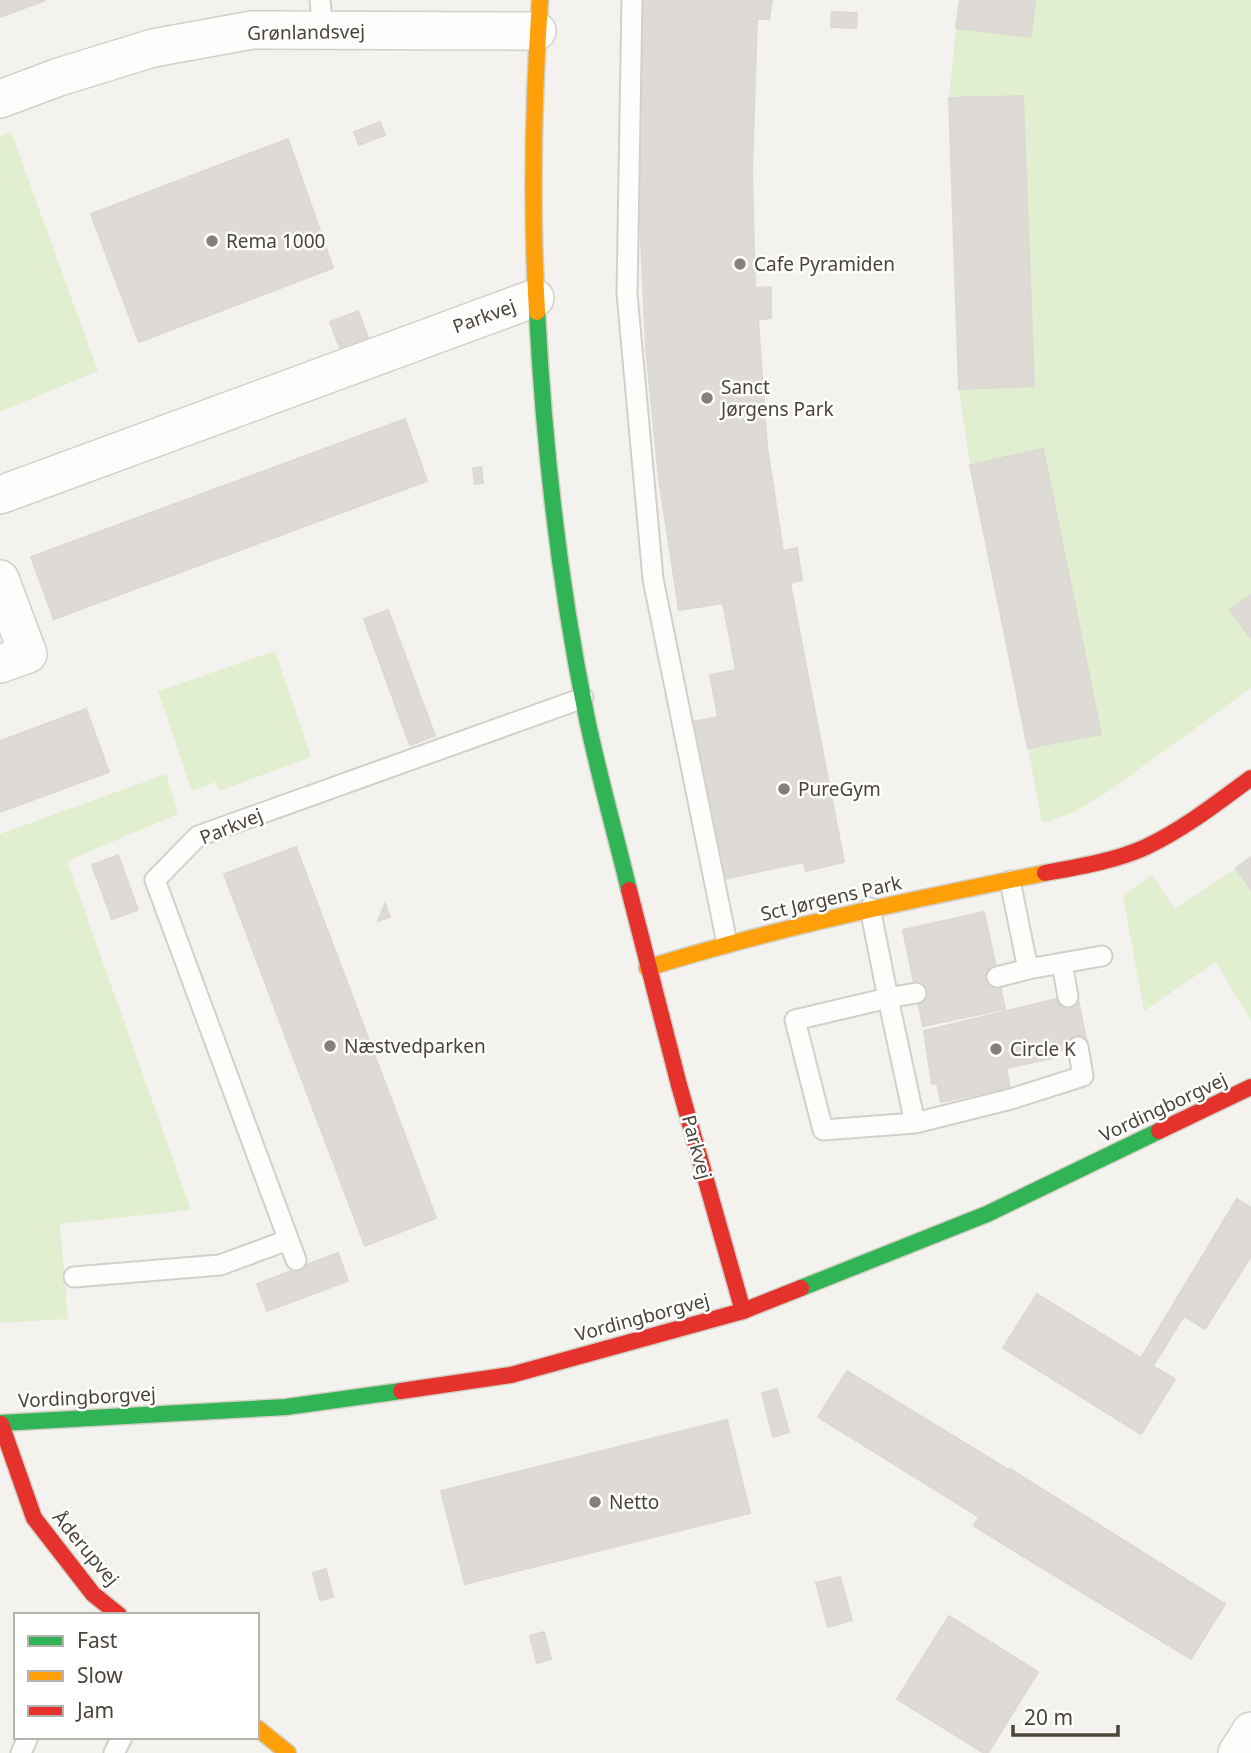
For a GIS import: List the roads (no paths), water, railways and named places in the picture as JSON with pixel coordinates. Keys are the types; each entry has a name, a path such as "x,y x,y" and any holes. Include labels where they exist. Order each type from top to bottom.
{"street":[{"name":"Grønlandsvej","path":"0,99 59,77 153,48 321,15 539,16"},
{"name":"Parkvej","path":"539,16 531,178 535,298 553,506 583,698 647,968 743,1311"},
{"name":"Parkvej","path":"0,495 535,298"},
{"path":"0,579 28,654 0,664"},
{"path":"1018,879 1088,865 1144,848 1196,819 1251,778"},
{"name":"Sct Jørgens Park","path":"647,968 727,943 870,908 1018,879"},
{"name":"Vordingborgvej","path":"0,1424 286,1407 511,1375 743,1311 987,1214 1251,1087"},
{"name":"Åderupvej","path":"0,1424 33,1518 93,1594 117,1613"},
{"path":"259,1730 288,1753"},
{"path":"1237,1753 1251,1731"}],"lane":[{"path":"632,0 627,295 653,579 727,943"},
{"name":"Parkvej","path":"296,1260 155,880 198,836 583,698"},
{"path":"1018,879 1028,969"},
{"path":"870,908 915,1123"},
{"path":"997,976 1102,956"},
{"path":"1062,963 1069,997"},
{"path":"916,993 795,1020 824,1130 915,1123 1011,1099 1083,1076 1078,1046"},
{"path":"74,1277 220,1265 288,1240"},
{"path":"84,1613 93,1594"}],"place":[{"name":"Rema 1000","path":"212,241"},
{"name":"Cafe Pyramiden","path":"740,264"},
{"name":"Sanct Jørgens Park","path":"707,398"},
{"name":"PureGym","path":"784,789"},
{"name":"Næstvedparken","path":"330,1046"},
{"name":"Circle K","path":"996,1049"},
{"name":"Netto","path":"595,1502"}]}
